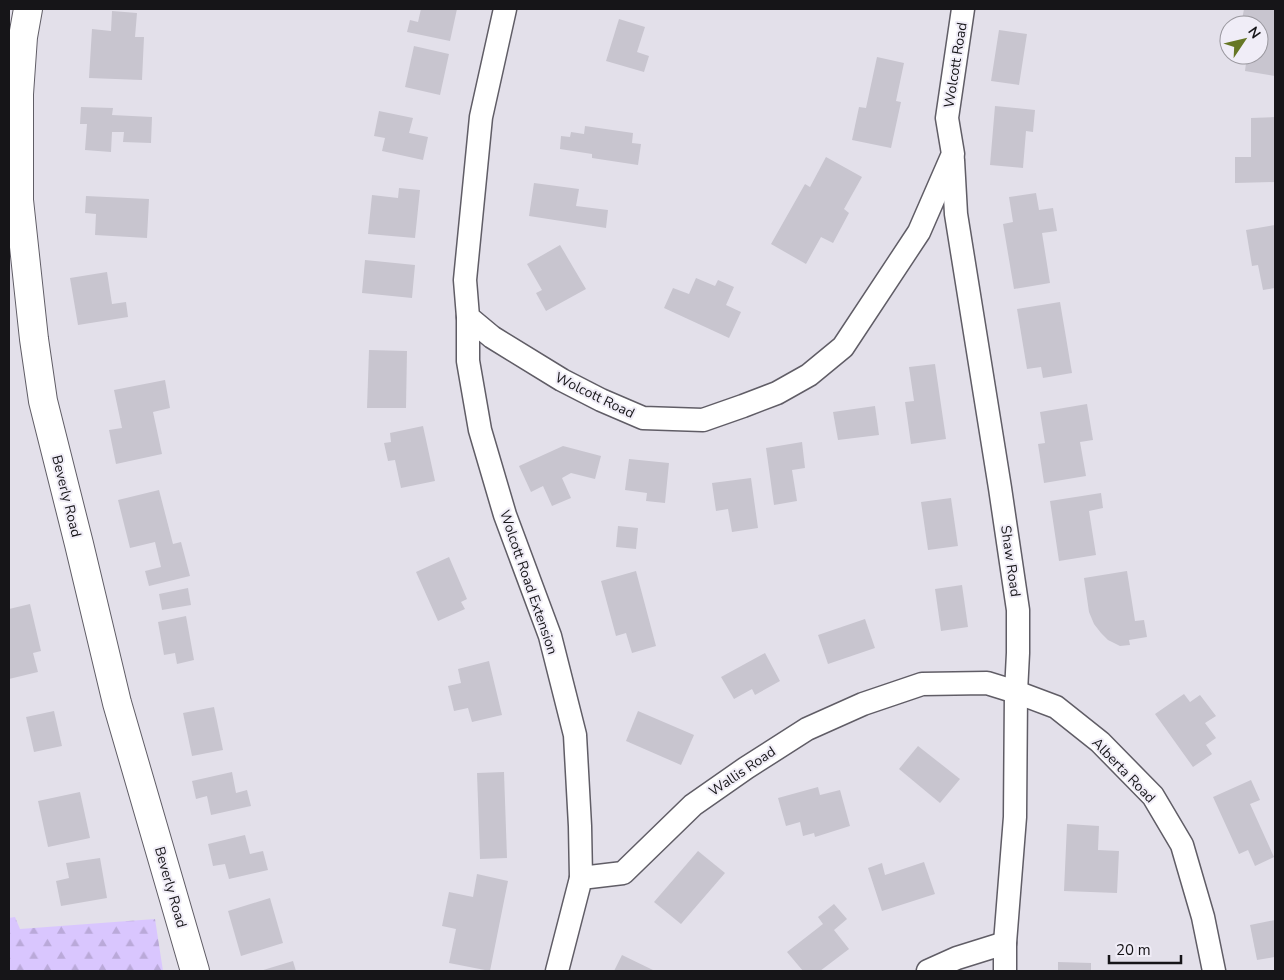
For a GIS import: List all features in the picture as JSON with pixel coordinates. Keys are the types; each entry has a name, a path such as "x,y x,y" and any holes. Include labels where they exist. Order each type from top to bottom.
{"street":[{"name":"Beverly Road","path":"28,9 23,37 19,94 19,200 34,339 43,401 117,703 195,971"},
{"path":"468,317 465,280 481,117 505,9"},
{"name":"Wolcott Road","path":"468,317 492,337 562,380 601,400 643,418 703,420 777,393 809,375 843,347 919,232 953,154 947,118 963,9"},
{"name":"Shaw Road","path":"953,154 956,214 1018,610 1015,817 1005,943 1005,971"},
{"name":"Wolcott Road Extension","path":"468,317 468,361 480,430 505,515 550,636 575,734 581,878"},
{"name":"Wallis Road","path":"581,878 623,873 693,805 807,729 863,704 922,684 987,683 1016,692"},
{"name":"Alberta Road","path":"1016,692 1056,707 1100,742 1153,796 1182,845 1203,917 1214,971"},
{"path":"557,971 581,878"},
{"path":"928,971 957,958 1005,943"}],"green space":[{"path":"15,917 20,929 155,919 163,971 9,971 9,918"}],"building":[{"path":"421,9 457,9 450,41 407,32 410,20 418,22"},
{"path":"1244,9 1275,9 1275,76 1245,71 1246,65 1269,65 1269,15 1243,15"},
{"path":"112,11 137,13 135,37 144,37 142,80 89,78 92,29 111,31"},
{"path":"619,19 645,27 637,52 649,56 644,72 606,61"},
{"path":"999,30 1027,34 1019,85 991,81"},
{"path":"414,46 449,54 440,95 405,87"},
{"path":"877,57 904,63 896,101 901,102 891,148 852,140 859,107 866,108"},
{"path":"995,106 1035,110 1033,132 1026,131 1023,168 990,165"},
{"path":"81,107 113,108 112,115 152,117 151,143 123,142 124,132 112,132 111,152 85,150 87,124 80,124"},
{"path":"379,111 413,118 409,133 428,137 423,160 382,151 385,138 374,136"},
{"path":"1275,117 1275,182 1235,183 1235,157 1251,157 1251,118"},
{"path":"585,126 633,133 632,143 641,144 638,165 592,158 592,154 560,149 561,136 570,137 571,132 584,134"},
{"path":"826,157 862,177 844,209 849,213 833,243 821,237 806,264 771,244 805,184 810,187"},
{"path":"534,183 579,189 576,206 608,210 606,228 529,216"},
{"path":"399,188 420,190 415,238 368,234 372,195 398,198"},
{"path":"1036,193 1039,210 1053,208 1057,231 1042,233 1050,283 1014,289 1003,224 1013,222 1009,197"},
{"path":"86,196 149,199 147,238 95,235 96,214 85,213"},
{"path":"1275,225 1275,288 1263,290 1258,265 1252,266 1246,230"},
{"path":"560,245 586,289 546,311 536,293 542,290 527,264"},
{"path":"365,260 415,265 412,298 362,293"},
{"path":"107,272 112,304 126,302 128,317 78,325 70,278"},
{"path":"696,278 715,286 718,280 734,287 726,305 741,312 729,338 664,308 673,288 689,294"},
{"path":"1060,302 1072,373 1043,378 1041,367 1027,369 1017,309"},
{"path":"369,350 407,351 406,408 367,408"},
{"path":"935,364 946,439 911,444 905,402 914,401 909,367"},
{"path":"165,380 170,408 153,412 162,454 116,464 109,430 122,428 114,390"},
{"path":"1087,404 1093,440 1080,442 1086,476 1044,483 1038,444 1045,443 1040,412"},
{"path":"875,406 879,435 838,440 833,412"},
{"path":"423,426 435,481 401,488 395,460 388,461 384,443 391,442 390,433"},
{"path":"802,442 805,468 792,470 797,501 774,505 766,448"},
{"path":"563,446 601,456 595,479 571,473 562,478 571,498 552,506 543,486 531,492 519,466"},
{"path":"629,459 669,463 665,503 646,501 647,493 625,490"},
{"path":"751,478 758,528 732,532 728,509 716,511 712,483"},
{"path":"159,490 173,544 181,542 190,576 149,586 145,571 161,567 155,542 130,548 118,500"},
{"path":"1101,493 1103,508 1089,511 1096,555 1059,561 1050,501"},
{"path":"951,498 958,546 928,550 921,502"},
{"path":"618,526 638,528 636,549 616,547"},
{"path":"449,557 467,599 461,602 465,609 438,621 416,572"},
{"path":"636,571 656,646 632,653 626,633 616,636 601,581"},
{"path":"1127,571 1135,621 1144,620 1147,637 1129,640 1130,645 1120,646 1108,640 1094,624 1089,612 1084,578"},
{"path":"962,585 968,627 941,631 935,589"},
{"path":"188,588 191,605 162,610 159,594"},
{"path":"30,604 41,651 33,653 38,672 9,679 9,609"},
{"path":"186,616 194,660 177,664 175,653 164,655 158,622"},
{"path":"865,619 875,648 828,664 818,635"},
{"path":"765,653 780,681 755,695 752,689 734,699 721,677"},
{"path":"489,661 502,715 472,722 468,708 454,711 448,686 461,683 458,669"},
{"path":"1184,694 1190,702 1200,695 1216,716 1205,723 1216,738 1206,745 1212,754 1193,767 1155,714"},
{"path":"214,707 223,750 192,756 183,713"},
{"path":"54,711 62,746 34,752 26,717"},
{"path":"638,711 694,735 681,765 626,741"},
{"path":"918,746 960,779 940,803 899,769"},
{"path":"232,772 236,793 247,790 251,806 211,815 207,796 196,799 192,781"},
{"path":"504,772 507,858 480,859 477,773"},
{"path":"1251,780 1260,800 1250,804 1274,857 1255,866 1248,850 1239,854 1213,797"},
{"path":"818,787 820,795 840,790 850,826 815,837 814,833 803,836 800,822 786,826 778,798"},
{"path":"80,792 90,838 48,847 38,801"},
{"path":"1067,824 1099,826 1098,850 1119,851 1117,893 1064,891"},
{"path":"245,835 250,854 263,851 268,870 229,879 225,864 213,866 208,844"},
{"path":"698,851 725,873 681,924 654,902"},
{"path":"100,858 107,898 61,906 56,881 69,878 66,863"},
{"path":"924,862 935,894 882,911 868,868 882,863 885,875"},
{"path":"477,874 508,881 490,971 449,963 456,929 442,926 449,892 473,897"},
{"path":"270,898 283,943 241,956 228,911"},
{"path":"834,904 847,919 834,930 849,949 820,971 803,971 787,952 823,924 818,917"},
{"path":"1275,920 1275,957 1257,960 1250,925"},
{"path":"622,955 655,971 614,971"},
{"path":"293,961 296,971 260,971"},
{"path":"1058,962 1091,963 1091,971 1058,971"}]}
